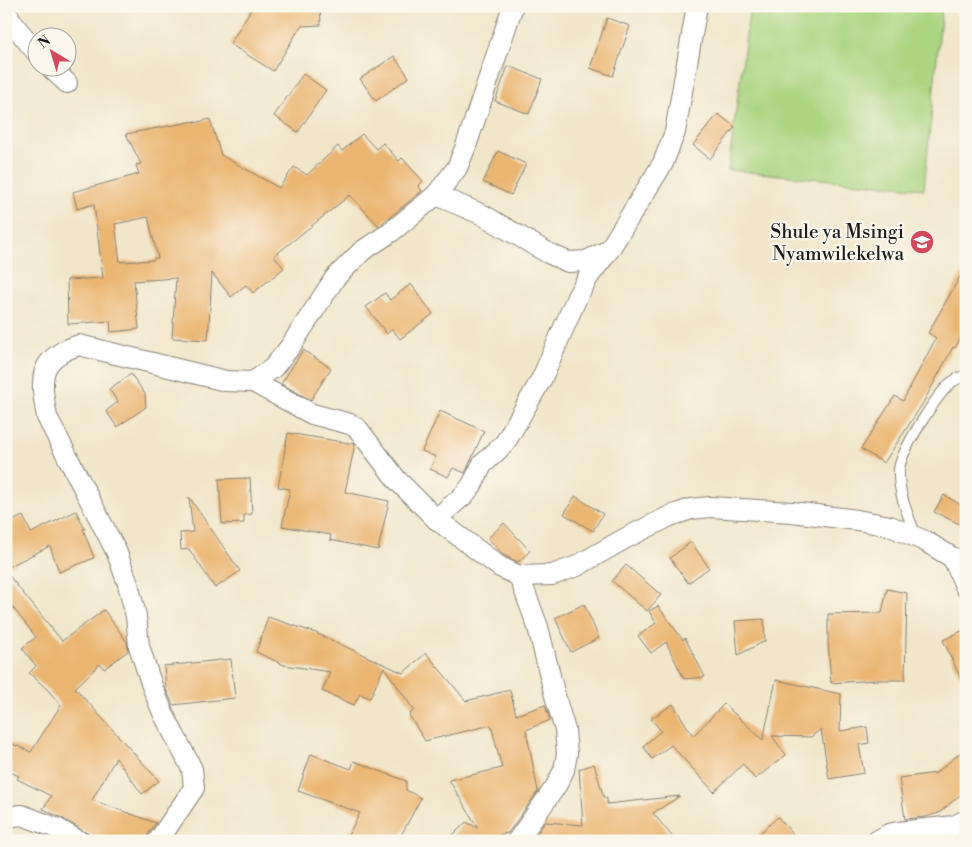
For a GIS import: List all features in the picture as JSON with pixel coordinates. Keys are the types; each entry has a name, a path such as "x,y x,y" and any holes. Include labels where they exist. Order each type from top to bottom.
{"street":[{"path":"252,382 272,368 290,347 335,278 362,252 391,232 436,194 457,168 514,6"},
{"path":"436,518 464,495 472,485 482,465 505,443 542,378 577,297 663,164 675,132 697,6"},
{"path":"6,12 28,42"},
{"path":"62,78 67,83"},
{"path":"436,194 483,215 548,254 568,262 586,261 609,250"},
{"path":"158,841 194,788 192,769 164,715 152,686 140,646 136,616 128,584 117,553 47,417 43,395 43,374 51,359 63,350 79,345 226,381 252,382 312,414 350,424 358,429 397,480 436,518 500,567 519,576 552,575 577,566 624,539 670,516 691,509 710,507 792,512 890,526 960,559 966,588"},
{"path":"517,841 556,786 564,770 567,754 565,730 538,627 519,576"},
{"path":"6,818 22,815 56,828 79,841"},
{"path":"878,841 889,834 954,826 966,820"}],"lane":[{"path":"916,538 899,487 900,460 937,399 952,382 966,375"}],"green space":[{"path":"750,6 942,6 924,189 728,170"}],"building":[{"path":"253,6 320,6 321,25 301,26 273,71 230,44"},
{"path":"607,18 630,26 613,76 590,68"},
{"path":"394,56 409,77 376,101 360,79"},
{"path":"508,66 542,79 529,114 495,101"},
{"path":"303,74 326,90 298,132 274,116"},
{"path":"718,114 735,127 710,159 693,145"},
{"path":"210,119 221,155 279,188 294,167 307,175 338,146 342,151 362,134 376,149 383,143 399,161 402,158 423,181 418,186 422,191 379,226 350,195 274,256 284,268 253,293 246,285 231,297 212,273 208,340 172,338 176,278 134,281 139,329 111,332 110,321 68,324 67,280 103,278 94,204 77,209 73,192 139,174 136,165 141,164 126,134 195,121 195,123","holes":["148,217 158,258 154,258 154,260 120,262 115,224"]},
{"path":"498,151 526,164 511,195 483,182"},
{"path":"966,266 966,328 955,348 953,347 923,403 884,463 861,449 895,396 903,401 936,338 928,333"},
{"path":"411,284 433,314 400,339 392,329 387,334 366,307 385,293 390,300"},
{"path":"303,350 331,368 311,400 281,384"},
{"path":"131,374 145,394 146,407 117,427 106,411 118,402 109,389"},
{"path":"440,411 484,431 465,473 453,468 448,477 430,469 436,457 422,451"},
{"path":"288,433 355,444 345,492 389,501 378,550 330,540 331,535 282,526 290,489 278,487"},
{"path":"250,478 252,514 244,515 244,523 222,524 219,479"},
{"path":"944,495 966,508 966,527 934,512"},
{"path":"575,496 603,514 593,531 564,514"},
{"path":"189,497 240,571 215,588 189,549 181,550 180,533 193,532"},
{"path":"76,511 85,529 83,529 94,558 59,572 50,546 6,568 6,524 23,516 31,533"},
{"path":"504,523 530,551 518,562 503,555 488,538"},
{"path":"691,542 709,568 688,583 670,558"},
{"path":"626,565 661,595 647,611 612,581"},
{"path":"6,572 62,641 104,610 127,642 128,651 104,669 100,664 75,688 159,781 142,794 116,758 92,800 156,823 148,834 146,841 100,841 43,809 51,796 17,779 19,776 6,770 6,741 31,752 61,705 29,673 36,666 22,648 36,637 6,599"},
{"path":"887,589 907,593 905,680 831,683 828,614 882,613"},
{"path":"584,604 599,638 571,652 555,618"},
{"path":"658,606 683,640 685,638 705,677 684,679 666,642 651,653 638,636 656,623 649,611"},
{"path":"268,617 316,633 403,673 426,653 466,701 510,690 516,715 545,705 550,720 526,730 538,791 508,833 470,841 447,841 466,822 478,828 449,780 502,768 491,725 425,741 409,715 414,710 384,667 370,698 360,694 354,705 322,691 330,672 284,665 256,652"},
{"path":"764,619 765,641 738,655 735,621"},
{"path":"966,629 966,690 943,640"},
{"path":"231,659 235,698 173,705 166,689 164,666"},
{"path":"776,680 841,694 840,731 867,727 869,743 859,745 864,773 829,779 821,729 811,737 772,736 786,755 755,779 743,764 714,792 671,745 652,759 643,746 661,731 651,719 673,704 693,736 724,704 763,740"},
{"path":"966,748 966,790 939,813 925,817 905,819 899,778 936,773"},
{"path":"311,754 351,769 354,761 406,781 406,790 421,798 398,841 345,841 360,813 298,791"},
{"path":"594,764 604,798 607,798 607,804 680,796 653,813 676,841 532,841 545,822 583,825 579,769"},
{"path":"778,817 799,841 751,841"}],"place":[{"name":"Shule ya Msingi Nyamwilekelwa","path":"922,242"}]}
